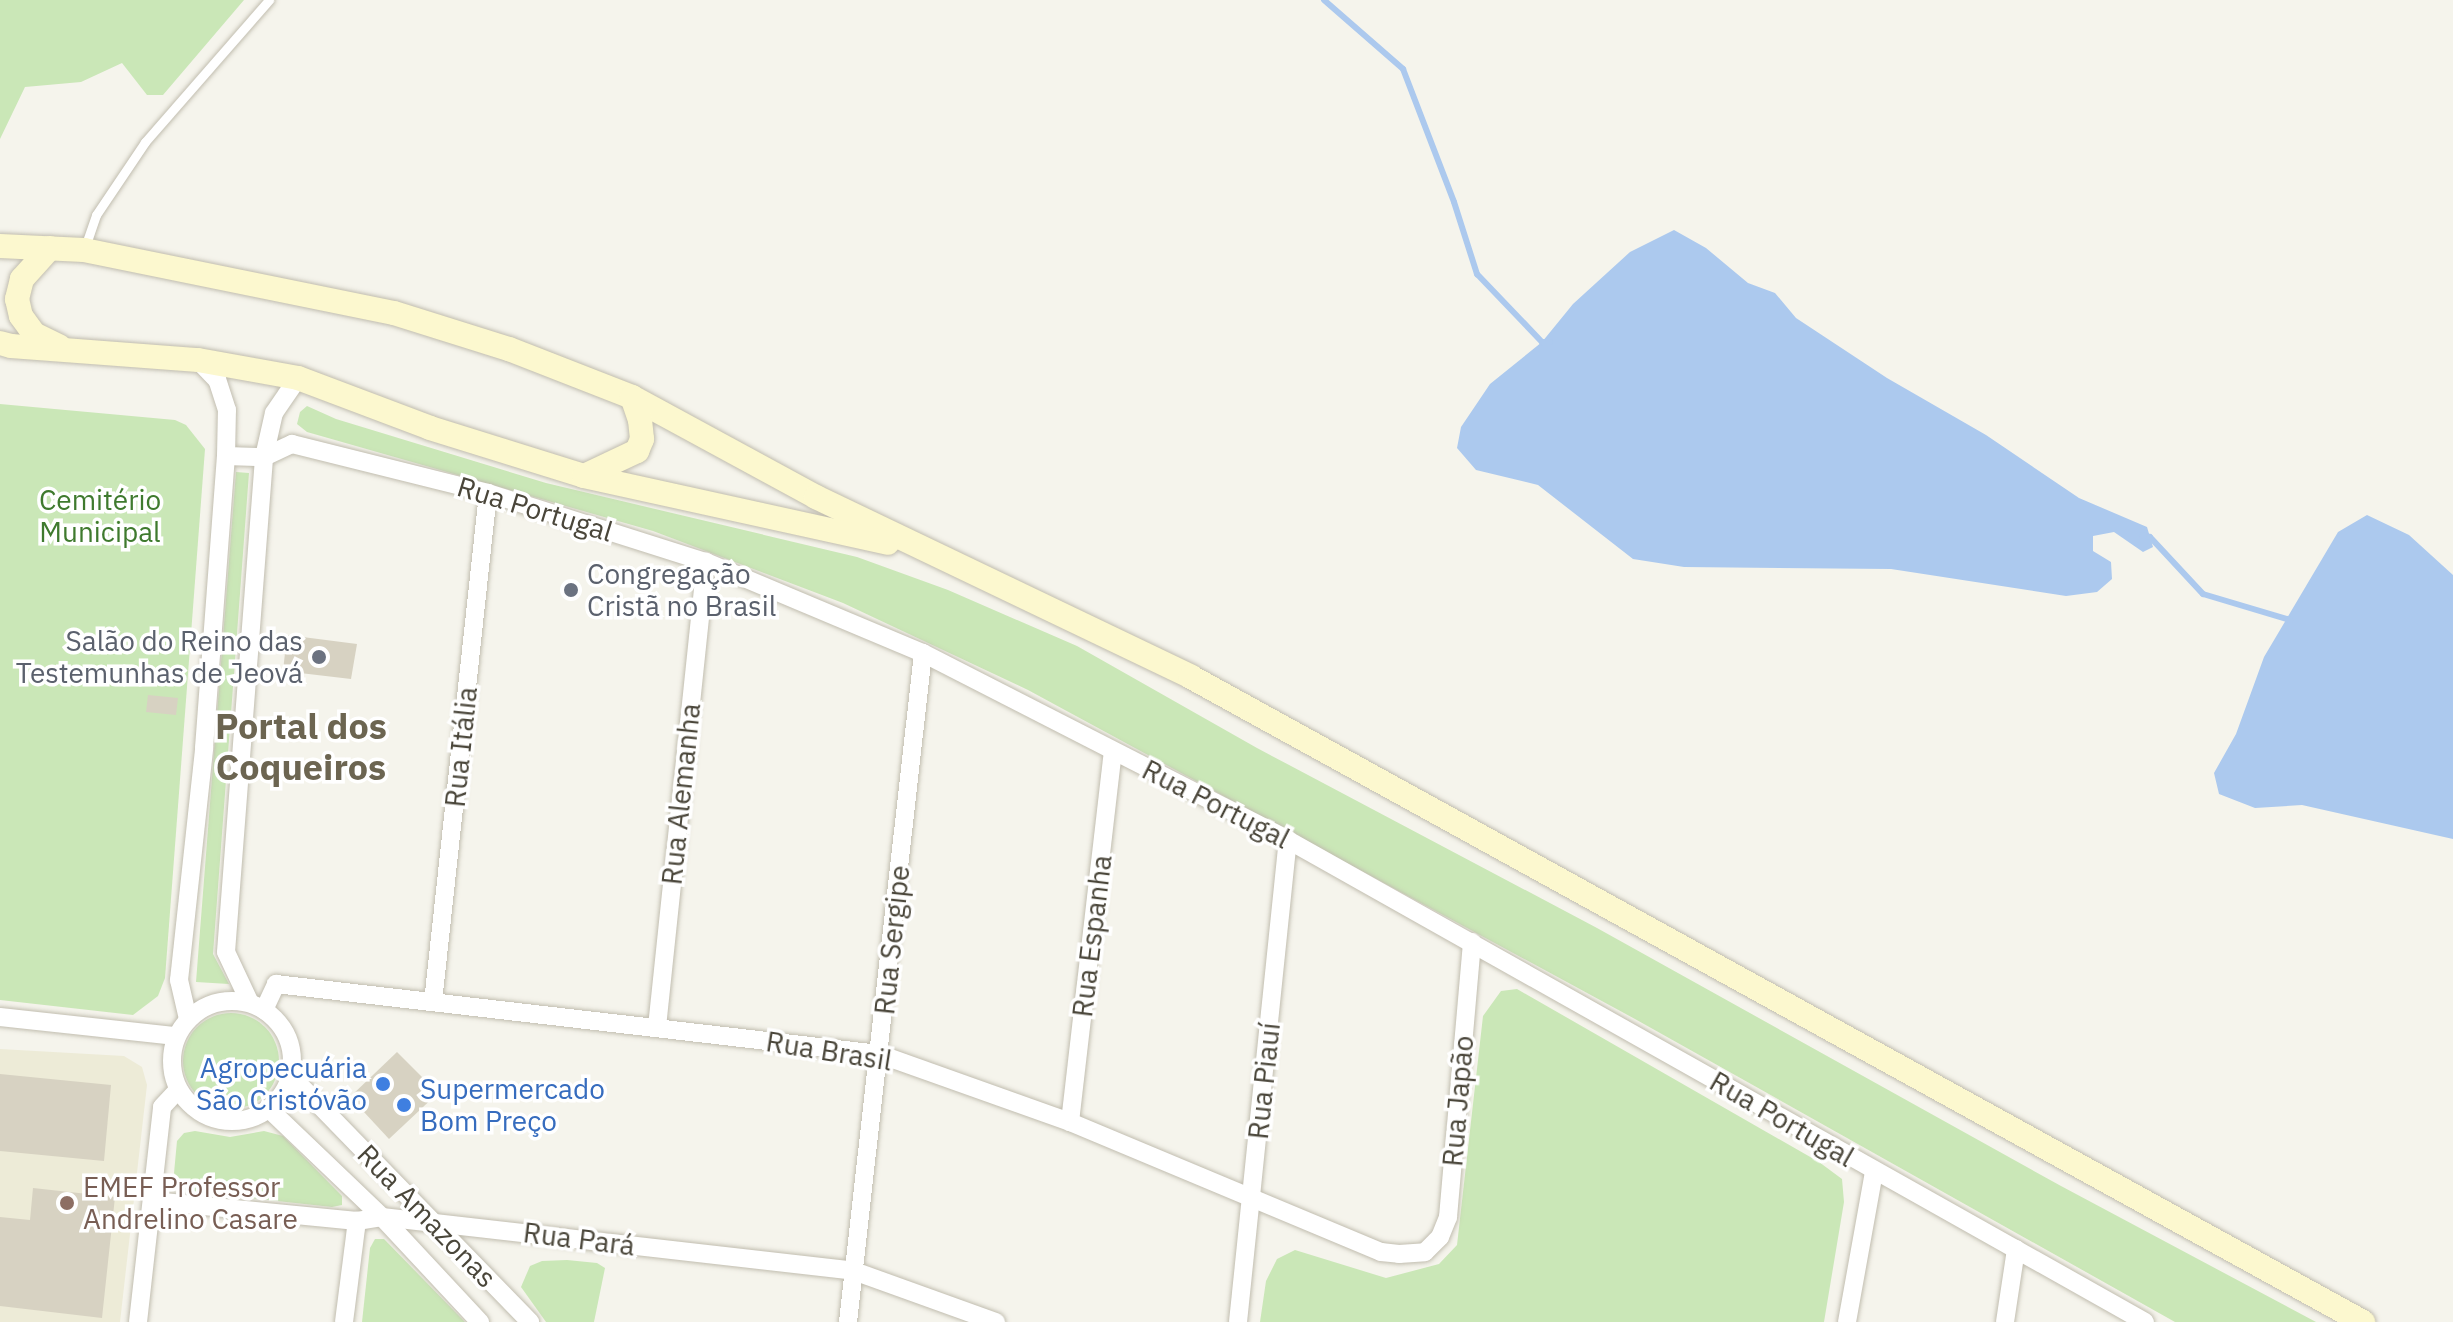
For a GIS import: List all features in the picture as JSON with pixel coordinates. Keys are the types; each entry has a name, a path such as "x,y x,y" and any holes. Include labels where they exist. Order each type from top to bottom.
{"main road":[{"path":"0,246 84,250 394,313 509,349 632,397 816,497 1191,677 2363,1322"},
{"path":"50,248 22,279 17,299 21,316 34,334 68,350"},
{"path":"0,343 198,360 298,378 430,428 584,476 926,552"},
{"path":"584,476 637,451 642,439 640,420 632,397"}],"street":[{"path":"188,1019 179,980 204,748 227,410 217,380 198,360"},
{"path":"257,1006 217,1002 188,1019 176,1036 171,1054 178,1090 203,1114 219,1120 254,1118 279,1100 291,1076 293,1061 285,1031 257,1006 226,952 264,457 274,413 298,378"},
{"name":"Rua Portugal","path":"226,456 264,457 292,444 488,493 706,562 923,653 1288,840 2145,1322"},
{"name":"Rua Itália","path":"433,1002 488,493"},
{"name":"Rua Alemanha","path":"657,1027 706,562"},
{"name":"Rua Sergipe","path":"848,1322 923,653"},
{"name":"Rua Espanha","path":"1070,1122 1113,751"},
{"name":"Rua Piauí","path":"1238,1322 1288,840"},
{"name":"Rua Japão","path":"1425,1252 1440,1237 1448,1217 1472,942"},
{"name":"Rua Brasil","path":"257,1006 276,984 879,1054 1070,1122 1381,1252 1425,1252"},
{"path":"0,1017 176,1036"},
{"name":"Rua Amazonas","path":"291,1076 530,1322"},
{"path":"138,1322 162,1107 178,1090"},
{"name":"Rua Amazonas","path":"269,1109 382,1217 480,1322"},
{"path":"1847,1322 1874,1172"},
{"name":"Rua Pará","path":"153,1201 357,1221 382,1217 433,1222 854,1271 996,1322"},
{"path":"344,1322 357,1221"},
{"path":"2005,1322 2016,1249"}],"lane":[{"path":"84,250 96,215 145,142 269,0"}],"shaded area":[{"name":"EMEF Professor Andrelino Casare","path":"0,1049 124,1056 142,1067 147,1085 120,1322 0,1322"}],"green space":[{"path":"0,0 244,0 163,95 147,95 122,63 81,82 25,87 0,139"},
{"name":"Cemitério Municipal","path":"0,404 175,420 186,425 205,449 165,978 158,996 133,1015 0,1000"},
{"path":"307,406 336,419 546,483 857,557 948,590 1077,646 1257,748 1597,928 2061,1186 2316,1322 2175,1322 1635,1019 1028,690 843,603 653,531 307,432 297,424 300,412"},
{"path":"236,472 249,473 213,954 229,984 196,982"},
{"path":"1517,989 1819,1162 1842,1179 1844,1202 1824,1322 1260,1322 1266,1281 1277,1259 1295,1250 1386,1278 1439,1264 1457,1245 1483,1016 1501,991"},
{"path":"231,1013 249,1017 265,1027 275,1043 279,1061 275,1079 265,1095 249,1105 231,1109 213,1105 197,1095 187,1079 183,1061 187,1043 197,1027 213,1017"},
{"path":"195,1131 230,1137 264,1131 283,1136 342,1196 342,1205 332,1207 186,1191 174,1173 177,1141 184,1133"},
{"path":"375,1239 384,1239 465,1322 362,1322 370,1248"},
{"path":"542,1261 597,1263 605,1268 594,1322 546,1322 521,1287 530,1266"}],"water":[{"path":"1674,230 1706,248 1748,283 1775,293 1796,318 1887,378 1986,435 2079,498 2147,527 2153,547 2143,552 2114,532 2093,536 2093,551 2111,562 2112,579 2097,592 2066,596 1891,569 1684,567 1633,559 1538,485 1476,470 1457,448 1461,427 1490,384 1542,342 1573,304 1630,252"},
{"path":"2367,515 2409,535 2453,575 2453,839 2302,805 2255,808 2219,794 2214,773 2236,734 2264,657 2338,532"}],"building":[{"name":"Salão do Reino das Testemunhas de Jeová","path":"287,635 357,644 351,679 283,671"},
{"path":"148,695 178,698 176,715 146,712"},
{"path":"397,1052 438,1093 389,1139 350,1097"},
{"path":"0,1074 111,1085 104,1161 0,1151"},
{"path":"33,1188 115,1197 102,1318 0,1306 0,1217 30,1220"}],"waterway":[{"path":"1324,0 1403,69 1454,202 1477,274 1542,342 1550,342"},
{"path":"2142,535 2150,537 2203,594 2290,620"}],"place":[{"name":"Congregação Cristã no Brasil","path":"571,590"},
{"name":"Salão do Reino das Testemunhas de Jeová","path":"319,657"},
{"name":"Agropecuária São Cristóvão","path":"383,1084"},
{"name":"Supermercado Bom Preço","path":"404,1105"},
{"name":"EMEF Professor Andrelino Casare","path":"67,1203"}],"district":[{"name":"Portal dos Coqueiros","path":"301,746"}]}
